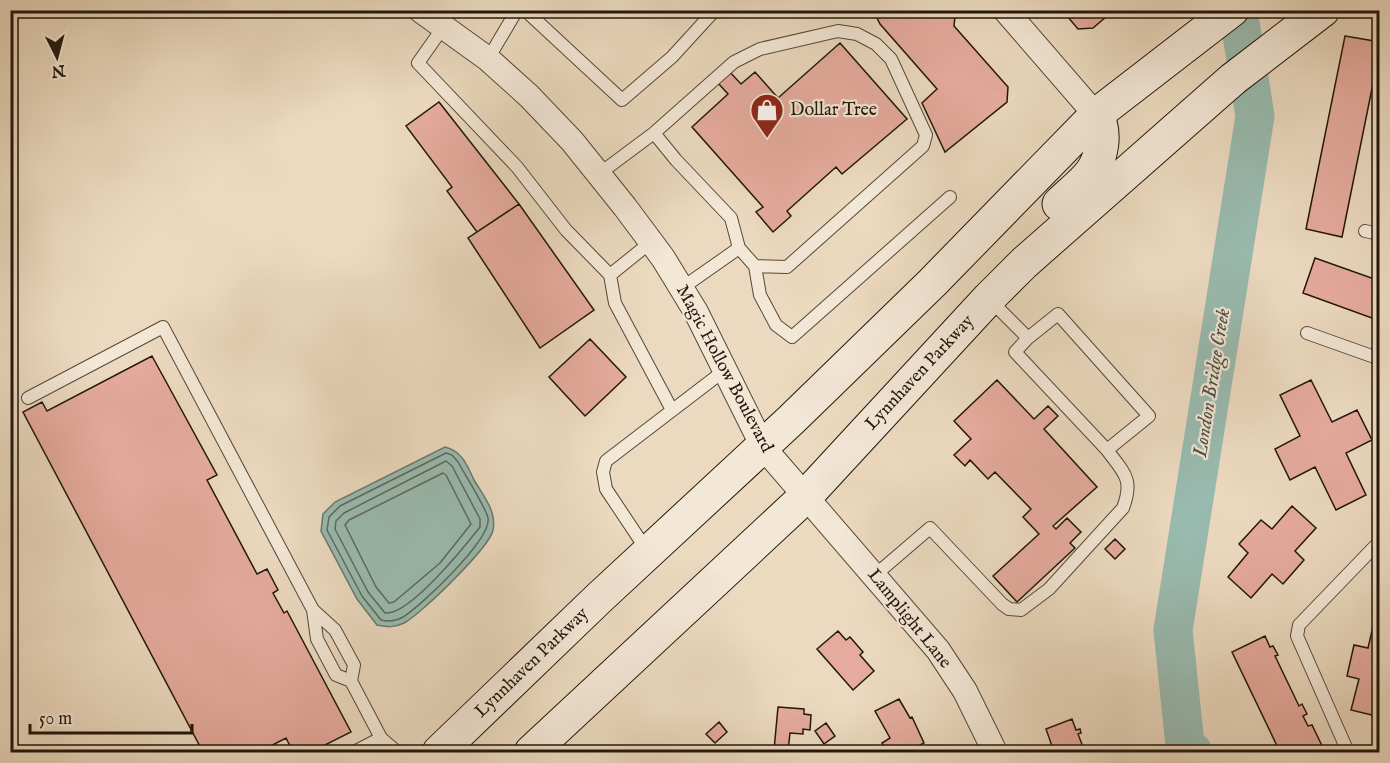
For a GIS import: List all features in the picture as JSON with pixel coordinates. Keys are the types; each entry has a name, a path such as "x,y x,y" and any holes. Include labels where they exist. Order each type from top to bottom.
{"main road":[{"name":"Lynnhaven Parkway","path":"439,753 648,553 763,447 932,283 1096,115 1232,10"},
{"name":"Lynnhaven Parkway","path":"531,753 806,496 988,298 1024,263 1233,79 1317,15"},
{"path":"988,298 994,282 1013,255 1047,216 1091,173 1098,158 1102,140 1100,122 1096,115"}],"street":[{"name":"Magic Hollow Boulevard","path":"420,10 488,59 529,96 573,141 651,242 682,288 763,447 806,496"},
{"path":"1005,10 1096,115"},
{"name":"Lamplight Lane","path":"806,496 938,650 965,691 995,753"}],"lane":[{"path":"488,59 517,10"},
{"path":"525,10 622,100 672,57 715,10"},
{"path":"444,26 418,63 517,167 566,230 610,275 615,303 672,410"},
{"path":"599,174 654,133 734,62 760,49 838,32 856,34 876,44 891,59 926,135 923,146 787,267 755,266"},
{"path":"654,133 676,160 731,218 738,248 755,266 760,295 777,325 792,337 950,197"},
{"path":"1365,231 1380,234"},
{"path":"610,275 651,242"},
{"path":"682,288 738,248"},
{"path":"988,298 1028,338"},
{"path":"874,576 930,528 1002,604 1009,609 1021,610 1049,589 1123,508 1129,492 1126,475 1107,450 1015,352 1028,338 1058,314 1149,416 1107,450"},
{"path":"28,398 163,327 313,610 335,630 345,647 354,665 351,681 381,738 397,753"},
{"path":"1307,333 1380,358"},
{"path":"648,553 606,489 603,472 606,461 725,370"},
{"path":"1348,753 1297,636 1299,625 1380,541"},
{"path":"313,610 317,639 326,657 336,675 351,681"},
{"path":"354,753 381,738"}],"water":[{"path":"445,447 460,455 466,464 491,510 493,530 489,539 468,565 412,617 397,626 377,625 357,599 321,531 323,514 335,502"}],"building":[{"path":"873,10 950,10 955,16 954,26 1008,87 1007,102 945,152 922,103 937,89 880,24"},
{"path":"1062,10 1114,10 1093,28 1078,29"},
{"path":"1345,36 1380,42 1380,49 1342,237 1306,229"},
{"path":"840,43 907,119 842,174 836,167 787,211 791,216 773,232 756,212 763,207 692,127 728,94 717,82 728,70 741,84 755,72 778,98"},
{"path":"439,102 519,204 477,232 447,191 452,187 406,126"},
{"path":"519,204 594,310 540,348 468,238"},
{"path":"1315,258 1380,281 1380,321 1303,293"},
{"path":"590,339 626,377 585,416 549,377"},
{"path":"152,356 217,475 207,480 257,574 267,569 278,590 273,593 284,613 287,611 351,732 311,752 293,752 286,738 259,752 203,752 23,412 42,402 47,411"},
{"path":"997,380 1034,419 1048,406 1058,416 1044,429 1097,487 1053,526 1056,529 1067,518 1081,532 1070,543 1075,548 1017,602 993,576 1039,534 1023,517 1031,509 995,472 988,479 970,460 965,466 954,455 971,439 954,421"},
{"path":"1311,380 1332,422 1357,410 1372,440 1346,453 1366,495 1336,510 1315,467 1290,480 1275,449 1300,436 1280,395"},
{"path":"1292,506 1316,528 1295,551 1304,560 1283,584 1272,574 1251,598 1228,577 1248,553 1239,544 1261,520 1272,529"},
{"path":"1115,539 1125,549 1115,559 1105,549"},
{"path":"1375,618 1380,619 1380,717 1351,710 1359,679 1347,676 1354,645 1368,648"},
{"path":"838,631 846,640 850,637 863,652 860,655 874,671 853,690 817,649"},
{"path":"1265,636 1270,647 1273,646 1278,655 1275,656 1299,706 1302,704 1307,714 1303,716 1308,726 1312,725 1325,752 1280,752 1232,652"},
{"path":"899,699 910,718 912,717 924,743 907,752 887,752 882,743 890,738 875,711"},
{"path":"778,707 804,709 804,714 811,715 810,730 803,729 803,734 790,733 788,751 774,750"},
{"path":"1072,719 1076,730 1080,729 1081,733 1078,734 1085,752 1049,752 1053,749 1046,729"},
{"path":"719,722 727,732 715,743 706,734"},
{"path":"826,723 835,736 824,744 815,731"}],"waterway":[{"name":"London Bridge Creek","path":"1193,752 1185,745 1173,630 1255,116 1238,10"}],"place":[{"name":"Dollar Tree","path":"767,139"}]}
